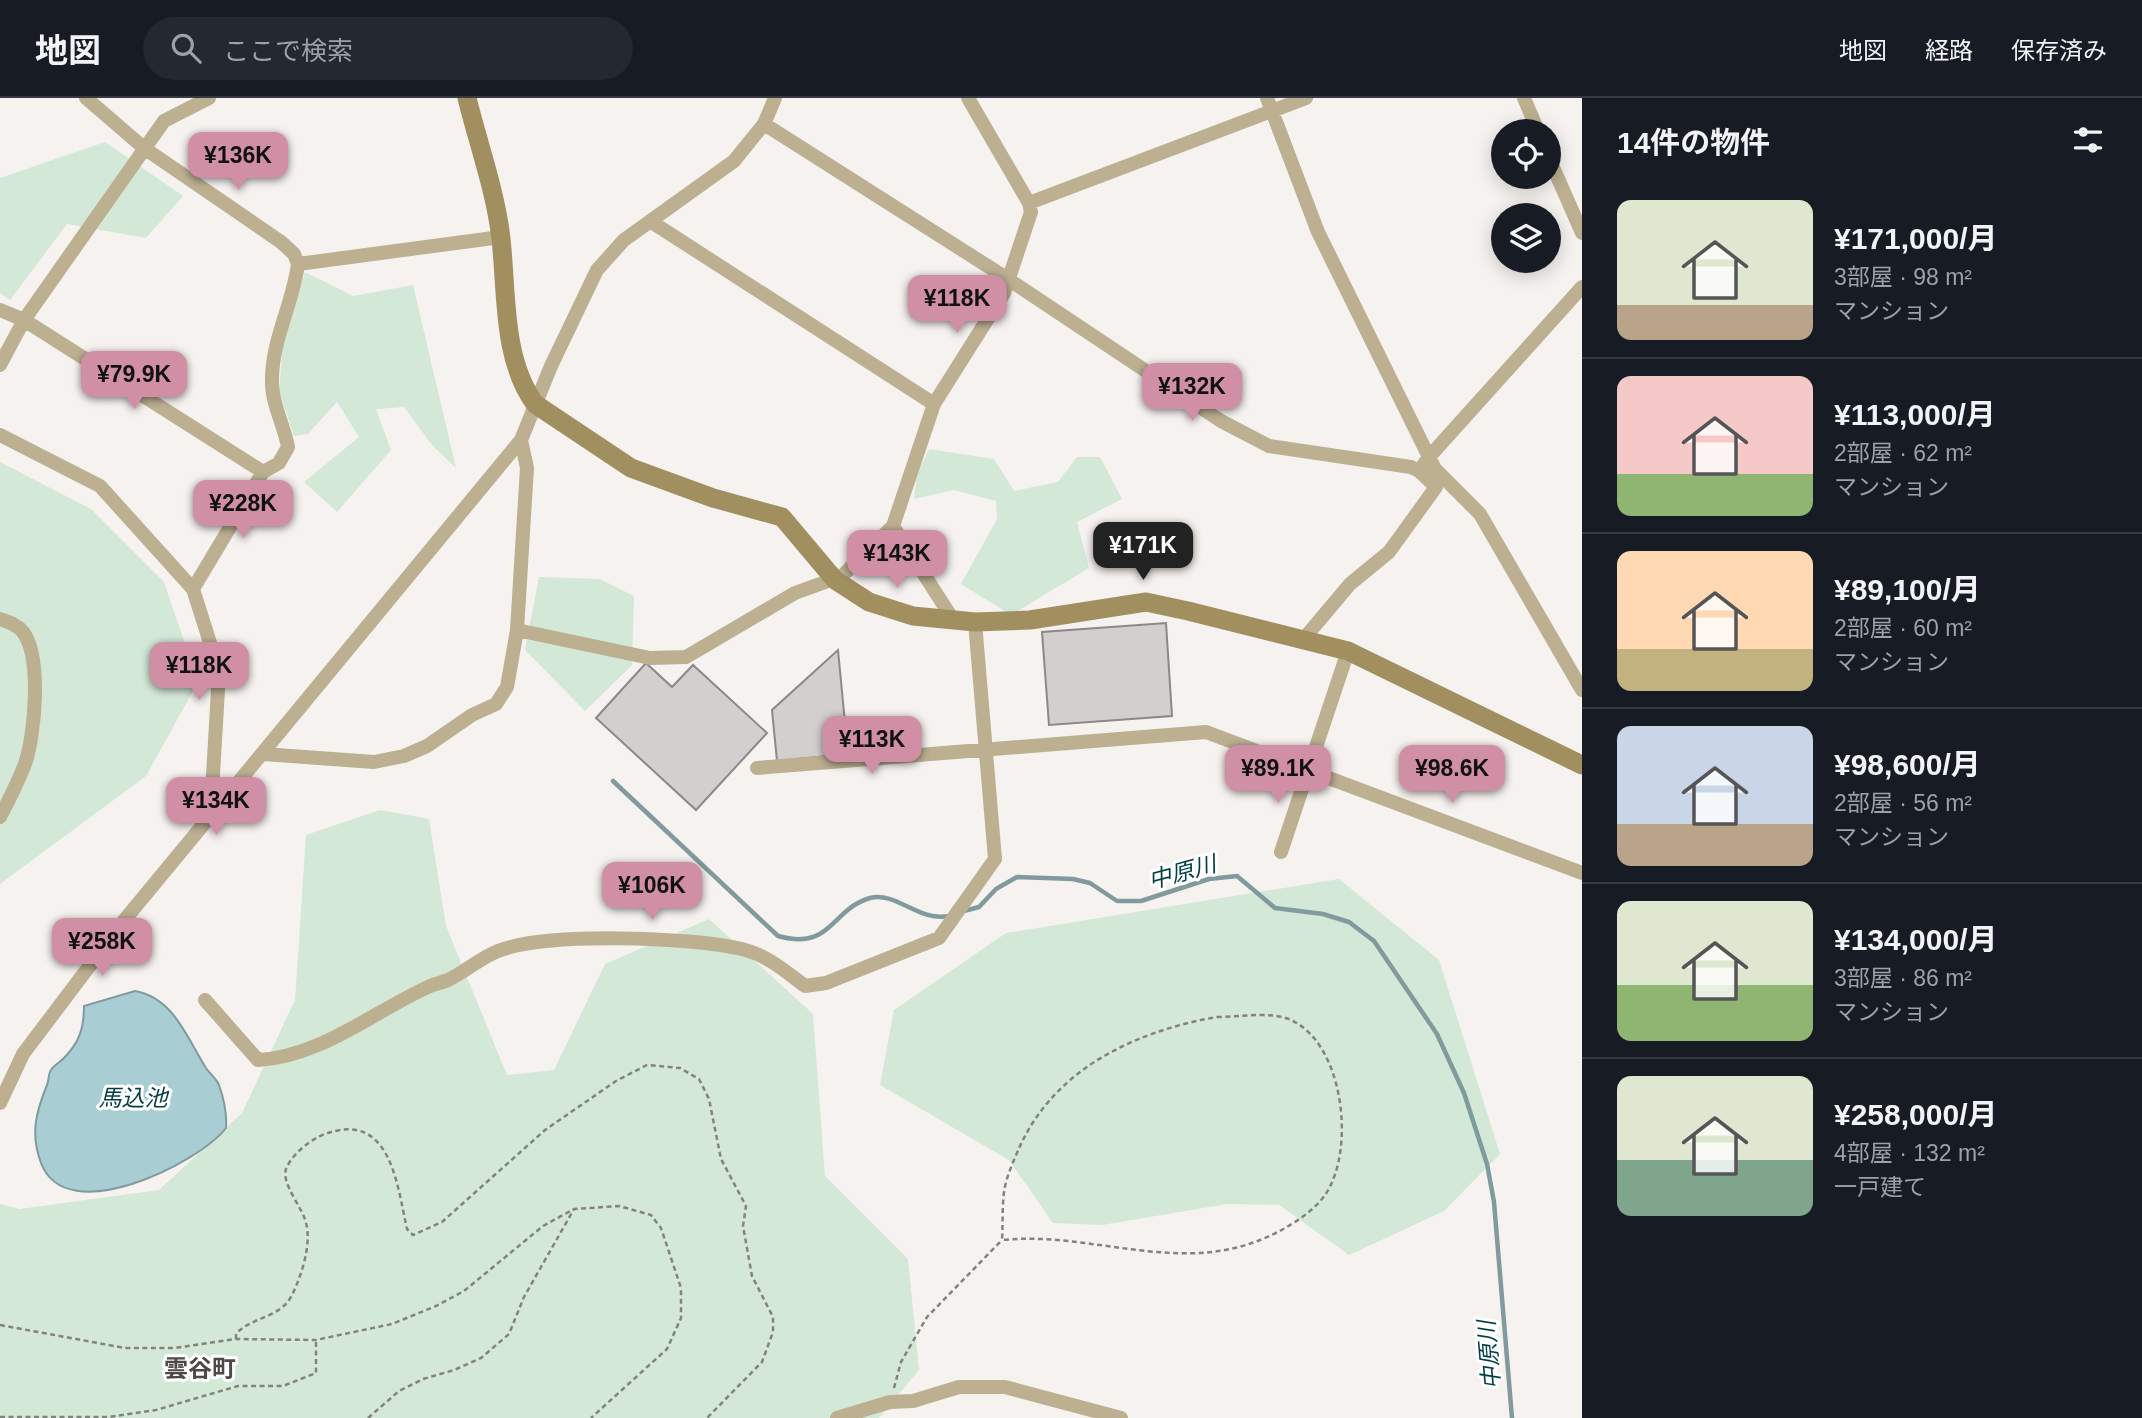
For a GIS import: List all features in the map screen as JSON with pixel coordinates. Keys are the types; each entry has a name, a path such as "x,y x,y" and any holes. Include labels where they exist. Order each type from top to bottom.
{"street":[{"path":"86,98 144,148 281,242 294,254 298,264 281,326 272,381 273,397 288,447 279,463 262,472 192,589"},
{"path":"0,365 24,320 164,121 209,98"},
{"path":"467,98 501,237 504,310 525,390 535,404 631,468 713,498 782,517 835,580 869,602 913,616 975,622 1030,620 1146,602 1348,651 1582,765"},
{"path":"0,1104 23,1054 69,992 521,440 597,270 624,240 734,161 764,124 775,98"},
{"path":"517,630 650,658 686,657 795,593 835,580 893,526 934,404 1004,293 1031,212 1029,203 968,98"},
{"path":"1029,203 1269,105 1306,98"},
{"path":"1524,98 1533,119"},
{"path":"1269,105 1318,232 1435,469 1480,514 1582,690"},
{"path":"764,124 1008,279 1221,421 1269,446 1411,467 1436,487 1389,552 1350,584 1302,641"},
{"path":"1561,185 1582,233"},
{"path":"650,221 934,404"},
{"path":"298,264 501,237"},
{"path":"1419,471 1582,287"},
{"path":"0,310 24,320 262,472"},
{"path":"0,435 100,486 192,589 212,649 218,690 212,792 217,809"},
{"path":"263,754 374,762 404,756 427,746 472,715 496,704 507,687 517,630 527,468 521,440"},
{"path":"893,526 952,618"},
{"path":"0,619 14,624 23,633 30,648 34,727 25,763 0,817"},
{"path":"205,1000 258,1060 282,1059 340,1034 498,951 520,945 565,941 668,940 742,949 770,959 805,986 826,983 939,938 995,859 975,622"},
{"path":"1281,852 1348,651"},
{"path":"757,768 1206,732 1582,873"},
{"path":"837,1418 890,1402 913,1401 959,1387 1005,1387 1121,1418"}],"path":[{"path":"890,1402 901,1362 921,1324 1002,1240 1030,1237 1156,1255 1221,1251 1261,1240 1304,1215 1325,1196 1338,1168 1342,1147 1342,1115 1336,1079 1313,1033 1289,1019 1217,1017 1155,1031 1123,1044 1082,1071 1032,1119 1004,1189 1002,1240"},
{"path":"236,1339 236,1334 243,1326 272,1315 283,1308 292,1296 308,1237 299,1204 286,1180 286,1169 304,1146 320,1136 338,1129 354,1130 380,1143 394,1163 407,1228 413,1235 442,1223 545,1130 616,1081 647,1065 680,1068 699,1079 709,1099 721,1158 746,1206 743,1226 752,1276 773,1317 773,1332 762,1362 707,1418"},
{"path":"0,1325 125,1348 174,1348 236,1339 316,1340 392,1324 436,1307 464,1291 543,1226 574,1209 619,1206 652,1215 661,1227 681,1289 681,1318 667,1349 592,1418"},
{"path":"368,1418 399,1391 423,1379 481,1358 509,1334 524,1297 574,1209"},
{"path":"0,1417 108,1417 156,1410 238,1386 283,1386 316,1373 316,1340"}],"green space":[{"path":"105,142 183,196 146,238 67,224 10,300 0,293 0,178"},
{"path":"305,272 353,296 413,285 456,468 432,445 404,407 376,409 391,450 337,512 304,482 359,437 337,402 308,434 294,436 279,390 283,342"},
{"path":"929,449 994,459 1014,491 1058,482 1077,457 1100,457 1122,499 1077,522 1089,568 1011,615 961,584 997,519 996,501 954,490 914,499 917,475"},
{"path":"0,462 91,509 164,582 198,682 146,776 0,884"},
{"path":"539,577 600,579 634,596 632,665 585,711 525,650"},
{"path":"380,810 429,819 446,926 507,1075 554,1070 605,964 709,919 813,1014 825,1176 908,1259 919,1370 879,1418 0,1418 0,1204 20,1209 159,1190 242,1113 295,1000 306,835"},
{"path":"1339,879 1439,960 1500,1154 1444,1211 1349,1255 1279,1205 1227,1204 1102,1225 1053,1223 1009,1160 880,1085 894,1010 1006,933"}],"water":[{"name":"馬込池","path":"135,991 160,1002 178,1021 218,1083 225,1106 226,1128 189,1158 162,1172 133,1184 103,1191 77,1191 55,1182 41,1163 35,1133 40,1104 50,1072 80,1035 84,1006"}],"building":[{"path":"1166,623 1172,716 1049,725 1042,632"},
{"path":"838,650 848,754 777,761 772,710"},
{"path":"646,663 672,687 693,665 767,733 696,810 596,718"}],"waterway":[{"name":"中原川","path":"613,781 778,936 796,939 820,934 846,911 870,898 889,899 927,915 949,916"},
{"name":"中原川","path":"964,911 979,907 996,889 1017,877 1073,879 1090,883 1117,901 1141,901 1209,879 1237,876 1275,908 1323,914 1349,922 1374,941 1437,1034 1464,1093 1487,1164 1494,1202 1512,1418"}],"district":[{"name":"雲谷町","path":"200,1369"}]}
